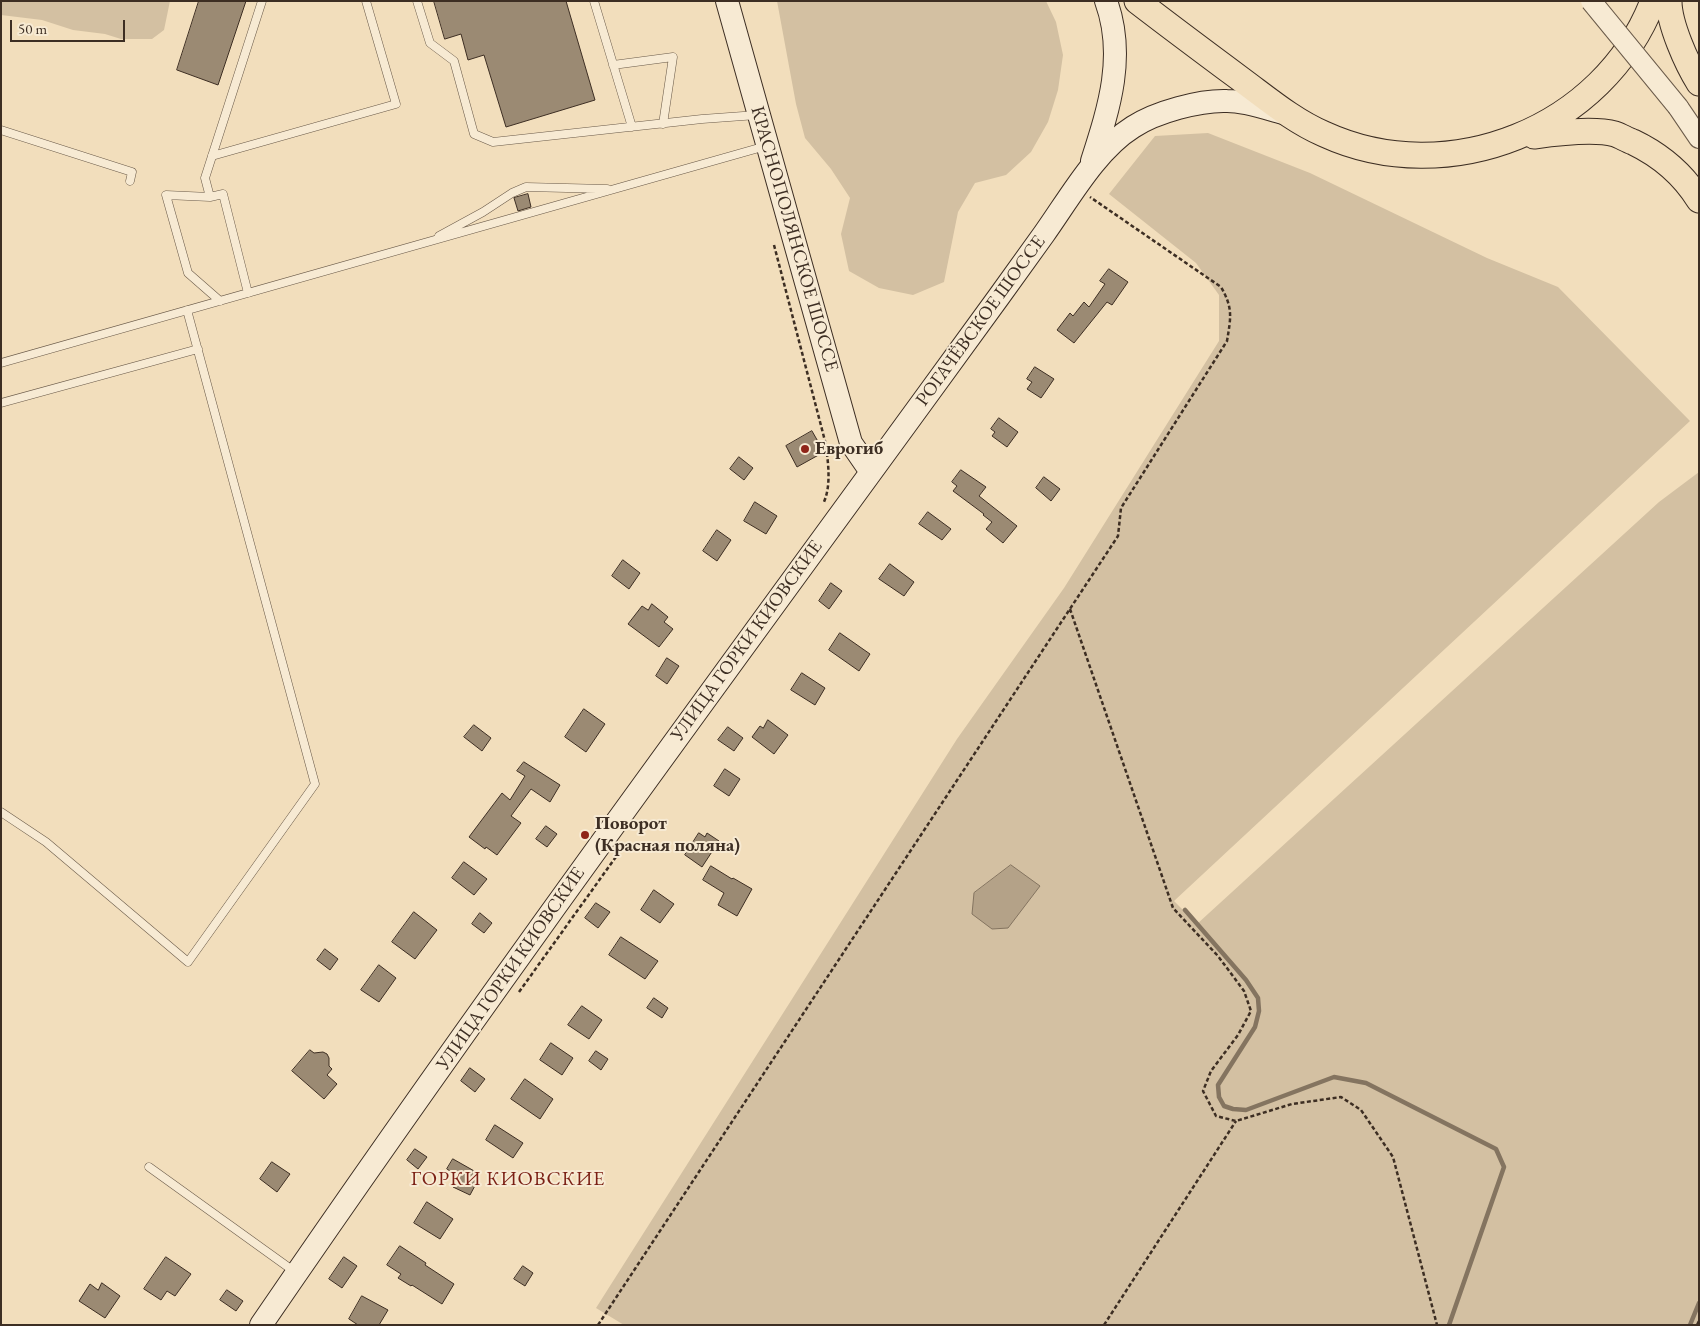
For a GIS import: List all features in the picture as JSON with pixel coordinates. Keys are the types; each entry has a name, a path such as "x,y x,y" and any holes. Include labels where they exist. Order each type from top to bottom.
{"main road":[{"name":"КРАСНОПОЛЯНСКОЕ ШОССЕ","path":"727,1 851,443 871,472"},
{"name":"РОГАЧЁВСКОЕ ШОССЕ","path":"1090,169 1108,114 1113,83 1116,44 1112,16 1106,1"},
{"name":"РОГАЧЁВСКОЕ ШОССЕ","path":"1137,1 1289,115 1325,135 1347,144 1394,154 1435,155 1467,152 1514,139 1557,117 1595,87 1612,70 1640,30 1653,1"},
{"path":"1669,1 1679,41 1689,67 1699,83"},
{"name":"РОГАЧЁВСКОЕ ШОССЕ","path":"871,472 1100,155 1132,127 1161,114 1187,106 1228,100 1256,105 1289,115"},
{"path":"1514,139 1559,132 1614,134 1644,148 1673,167 1699,200"},
{"name":"УЛИЦА ГОРКИ КИОВСКИЕ","path":"262,1325 655,767 871,472"}],"street":[{"path":"1591,1 1678,107 1699,138"}],"lane":[{"path":"210,197 205,178 262,1"},
{"path":"212,156 396,104 366,1"},
{"path":"417,1 430,43 454,61 474,134 493,142 759,115"},
{"path":"594,1 632,127"},
{"path":"613,65 673,57 662,124"},
{"path":"1,130 132,172 130,181"},
{"path":"1,363 768,146"},
{"path":"426,242 526,187 615,189"},
{"path":"220,301 188,273 166,195 210,197 222,194 248,293"},
{"path":"1,812 46,842 188,962 314,784 187,310"},
{"path":"1,403 198,348"},
{"path":"148,1167 297,1273"}],"path":[{"path":"598,1325 1118,536 1121,508 1227,341 1231,320 1230,302 1221,286 1077,188"},
{"path":"774,244 825,441 829,464 826,498 822,507"},
{"path":"1070,609 1173,908 1218,956 1244,991 1251,1011 1238,1035 1211,1071 1203,1091 1216,1116 1236,1122 1292,1104 1341,1097 1361,1110 1393,1157 1437,1325"},
{"path":"1104,1325 1236,1122"},
{"path":"1697,1325 1699,1320"}],"shaded area":[{"path":"1,1 170,1 164,30 152,39 121,39 105,34 73,30 42,20 1,15"},
{"path":"777,1 1046,1 1056,22 1063,55 1058,90 1048,122 1031,152 1006,175 975,183 958,212 944,282 913,295 879,288 849,271 841,234 850,198 831,169 805,138 796,104"},
{"path":"1208,133 1310,173 1487,258 1558,287 1690,421 1174,901 1197,924 1659,502 1699,472 1699,1325 624,1325 596,1308 957,739 1064,588 1219,341 1219,295 1196,263 1109,194 1155,136"},
{"path":"1011,865 1040,886 1008,928 992,929 972,914 974,893"}],"building":[{"path":"199,1 246,1 218,85 177,70"},
{"path":"434,1 566,1 595,100 506,127 484,55 468,60 461,34 445,39"},
{"path":"528,194 531,207 518,211 514,198"},
{"path":"1109,269 1128,282 1112,305 1107,302 1074,343 1057,330 1070,313 1073,316 1084,302 1089,307 1105,284 1100,281"},
{"path":"1035,367 1054,379 1041,398 1027,389 1032,382 1027,379"},
{"path":"999,418 1018,432 1007,447 992,436 995,432 991,429"},
{"name":"Еврогиб","path":"812,431 824,452 797,467 786,446"},
{"path":"739,457 753,468 744,480 730,469"},
{"path":"961,470 986,487 979,496 1017,526 1003,543 986,529 992,522 953,491 957,486 952,482"},
{"path":"1044,477 1060,489 1051,501 1036,488"},
{"path":"755,502 777,516 766,534 744,521"},
{"path":"928,512 951,529 942,540 919,524"},
{"path":"717,530 731,540 717,561 703,551"},
{"path":"623,560 640,573 629,589 612,576"},
{"path":"890,564 914,582 904,596 879,579"},
{"path":"831,583 842,591 829,609 819,601"},
{"path":"652,604 668,617 664,622 673,629 659,647 628,624 642,606 648,610"},
{"path":"840,633 870,654 859,671 829,650"},
{"path":"667,658 679,666 667,684 656,676"},
{"path":"802,673 825,688 815,705 791,690"},
{"path":"584,709 605,724 586,752 565,737"},
{"path":"768,720 788,735 774,754 752,737 760,726 763,728"},
{"path":"474,725 491,738 482,751 464,737"},
{"path":"728,727 743,738 734,751 718,740"},
{"path":"524,762 560,785 550,802 531,789 511,816 521,823 497,855 469,837 502,793 510,800 525,776 517,771"},
{"path":"725,769 740,779 729,796 714,786"},
{"path":"546,826 557,834 547,847 536,839"},
{"path":"699,833 705,837 707,833 719,841 702,867 685,855"},
{"path":"464,862 487,879 474,895 452,878"},
{"path":"711,866 752,889 737,916 718,905 724,893 703,880"},
{"path":"654,890 674,904 660,923 641,910"},
{"path":"596,903 610,912 598,928 585,918"},
{"path":"414,912 437,930 415,959 392,942"},
{"path":"480,913 492,923 484,933 472,924"},
{"path":"621,937 658,961 645,979 609,955"},
{"path":"325,949 338,959 330,970 317,960"},
{"path":"379,965 396,978 379,1002 361,990"},
{"path":"654,998 668,1008 662,1018 647,1008"},
{"path":"582,1006 602,1020 589,1039 568,1025"},
{"path":"551,1043 573,1058 562,1075 540,1060"},
{"path":"310,1050 314,1053 323,1052 327,1054 329,1066 332,1069 327,1075 337,1084 324,1099 292,1071"},
{"path":"596,1051 608,1059 601,1070 589,1061"},
{"path":"470,1068 485,1079 475,1092 461,1081"},
{"path":"525,1079 553,1099 540,1119 511,1099"},
{"path":"495,1125 523,1143 513,1158 486,1140"},
{"path":"415,1149 427,1157 418,1169 407,1160"},
{"path":"453,1159 476,1172 473,1177 478,1180 470,1195 453,1187 459,1177 447,1169"},
{"path":"272,1162 290,1174 277,1192 260,1179"},
{"path":"427,1202 453,1219 440,1239 414,1223"},
{"path":"400,1246 454,1284 442,1304 398,1278 401,1274 387,1265"},
{"path":"166,1257 191,1274 175,1296 167,1291 161,1300 144,1289"},
{"path":"344,1257 357,1266 342,1288 329,1279"},
{"path":"523,1266 533,1273 525,1286 514,1279"},
{"path":"102,1283 120,1296 105,1318 79,1301 90,1284 98,1290"},
{"path":"227,1290 243,1301 236,1311 220,1300"},
{"path":"362,1296 388,1310 379,1325 358,1325 349,1319"}],"waterway":[{"path":"1185,910 1246,980 1258,998 1259,1011 1255,1027 1218,1085 1219,1097 1224,1106 1246,1110 1334,1077 1366,1083 1496,1149 1504,1167 1449,1325"},
{"path":"1690,1325 1699,1303"}],"place":[{"name":"Еврогиб","path":"805,449"},
{"name":"Поворот (Красная поляна)","path":"585,835"}],"district":[{"name":"ГОРКИ КИОВСКИЕ","path":"508,1180"}]}
